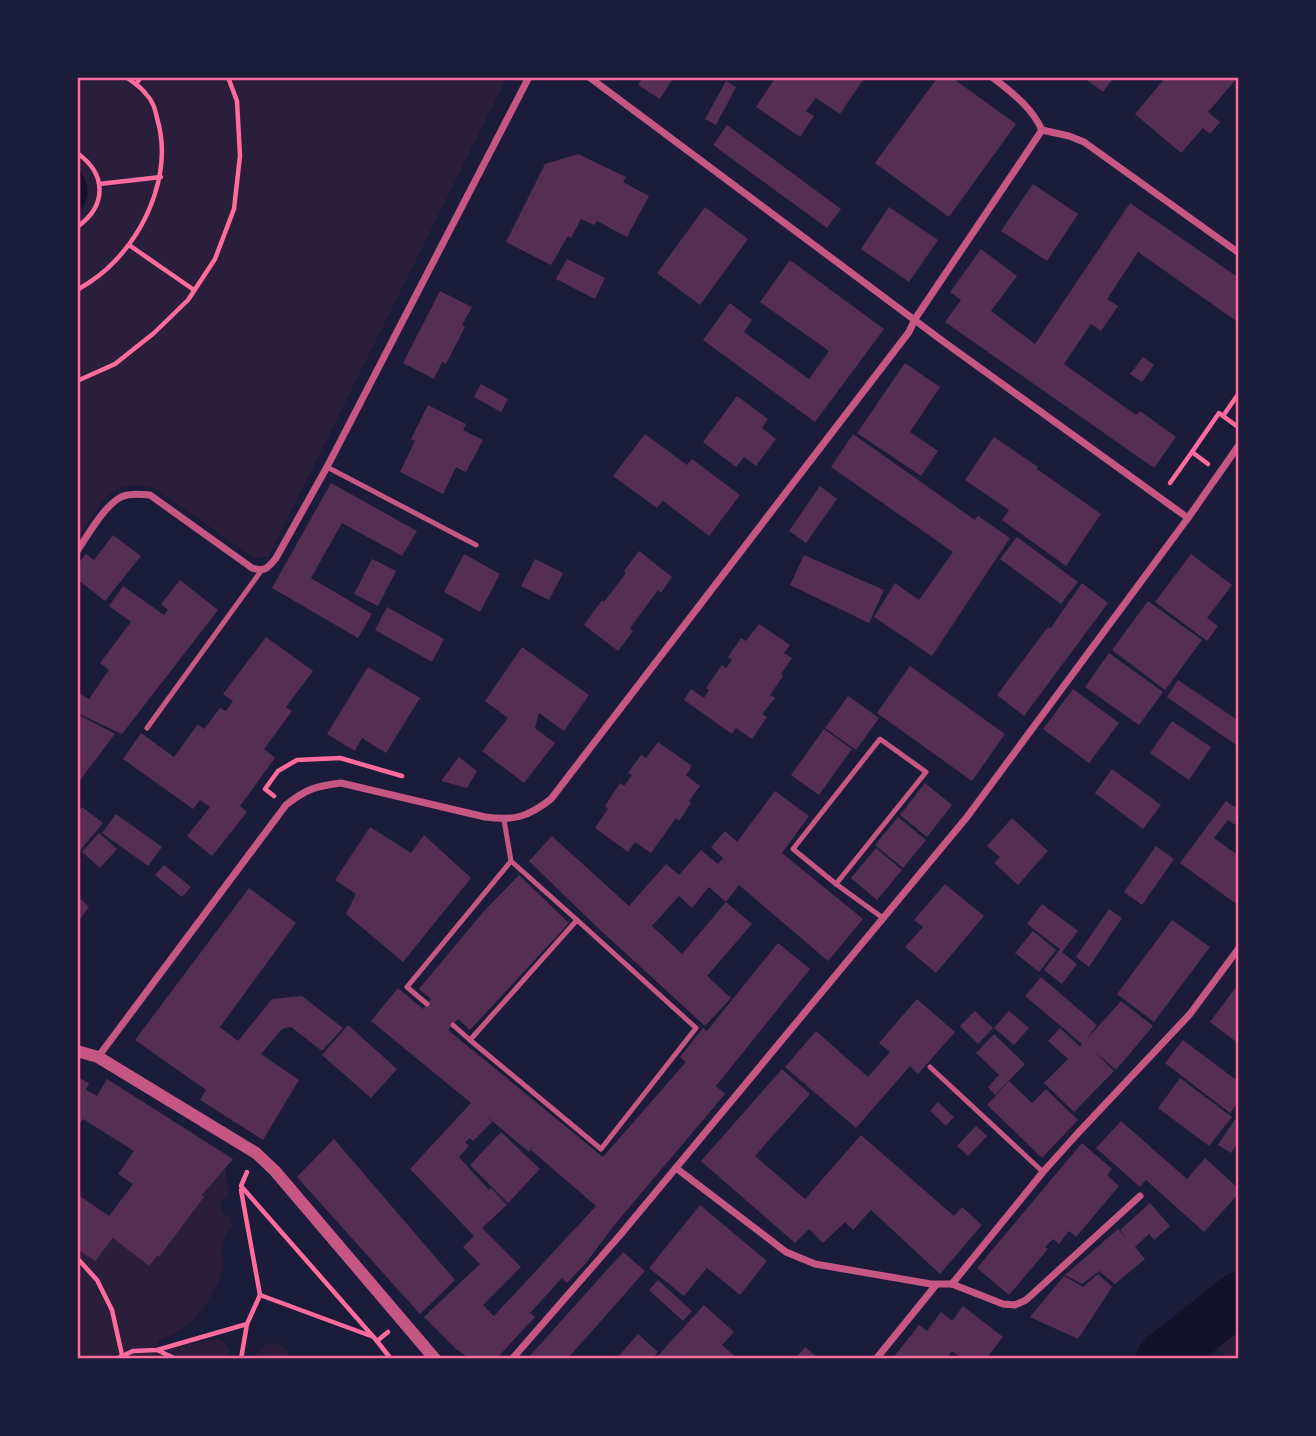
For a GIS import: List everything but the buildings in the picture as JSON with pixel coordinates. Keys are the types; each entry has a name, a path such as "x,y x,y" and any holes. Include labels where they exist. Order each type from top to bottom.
{"street":[{"path":"77,551 109,505 123,496 150,495 245,564 261,571 270,566 327,467 529,77"},
{"path":"589,77 1075,438 1188,518"},
{"path":"992,77 1025,103 1036,116 1042,130"},
{"path":"98,1057 286,805 300,793 318,786 341,783 504,820 535,811 551,799 909,332 915,319 1042,130"},
{"path":"1042,130 1069,135 1084,142 1239,253"},
{"path":"512,1359 661,1186 967,817 1219,472 1236,455 1239,444"},
{"path":"951,1284 1043,1172 1190,1014 1239,948"},
{"path":"77,1051 98,1057 256,1153 275,1171 435,1359"},
{"path":"676,1168 786,1252 815,1264 936,1285 951,1284 1003,1304 1015,1305 1026,1300 1140,1196"},
{"path":"876,1359 936,1285"}],"lane":[{"path":"327,467 476,545"},
{"path":"147,728 261,571"},
{"path":"836,884 926,772 880,739 793,849 836,884 883,918"},
{"path":"453,1025 601,1149 611,1142 696,1028 511,861 504,820"},
{"path":"427,1004 407,987 511,861"},
{"path":"470,1040 577,919"},
{"path":"930,1067 1043,1172"},
{"path":"653,1179 661,1186"}],"path":[{"path":"77,290 98,277 116,261 129,244 154,200 161,177 163,153 153,104 136,84 125,77"},
{"path":"136,84 141,77"},
{"path":"77,381 114,364 154,333 188,300 215,259 234,209 240,156 237,101 228,77"},
{"path":"77,153 88,162 99,184 99,197 95,208 88,219 77,227"},
{"path":"99,184 161,177"},
{"path":"129,244 194,290"},
{"path":"1223,416 1239,393"},
{"path":"1159,478 1169,485 1219,413 1239,427"},
{"path":"1192,452 1219,472"},
{"path":"286,805 265,789 278,771 297,760 340,758 405,777"},
{"path":"241,1359 247,1324 260,1295 241,1186 247,1170"},
{"path":"241,1186 391,1359"},
{"path":"77,1258 97,1280 112,1310 122,1355"},
{"path":"260,1295 375,1339"},
{"path":"375,1339 400,1318"},
{"path":"116,1359 133,1351 156,1350 247,1324"},
{"path":"156,1350 176,1359"}],"shaded area":[{"path":"77,77 507,77 269,556 254,558 156,489 140,486 127,486 107,497 77,540"},
{"path":"77,168 85,179 88,191 85,203 77,214"},
{"path":"225,1164 229,1197 222,1201 220,1208 222,1213 229,1216 232,1225 223,1243 221,1273 204,1307 187,1326 158,1341 155,1357 157,1359 77,1359 77,1249 95,1260 113,1238 149,1266 204,1197 202,1195"},
{"path":"1239,1325 1239,1359 1229,1359 1214,1346"},
{"path":"217,1339 228,1347 229,1359 184,1359 169,1353 169,1349"},
{"path":"269,1343 283,1347 290,1359 255,1359 259,1349"}],"waterway":[{"path":"1162,1359 1239,1298"}]}
